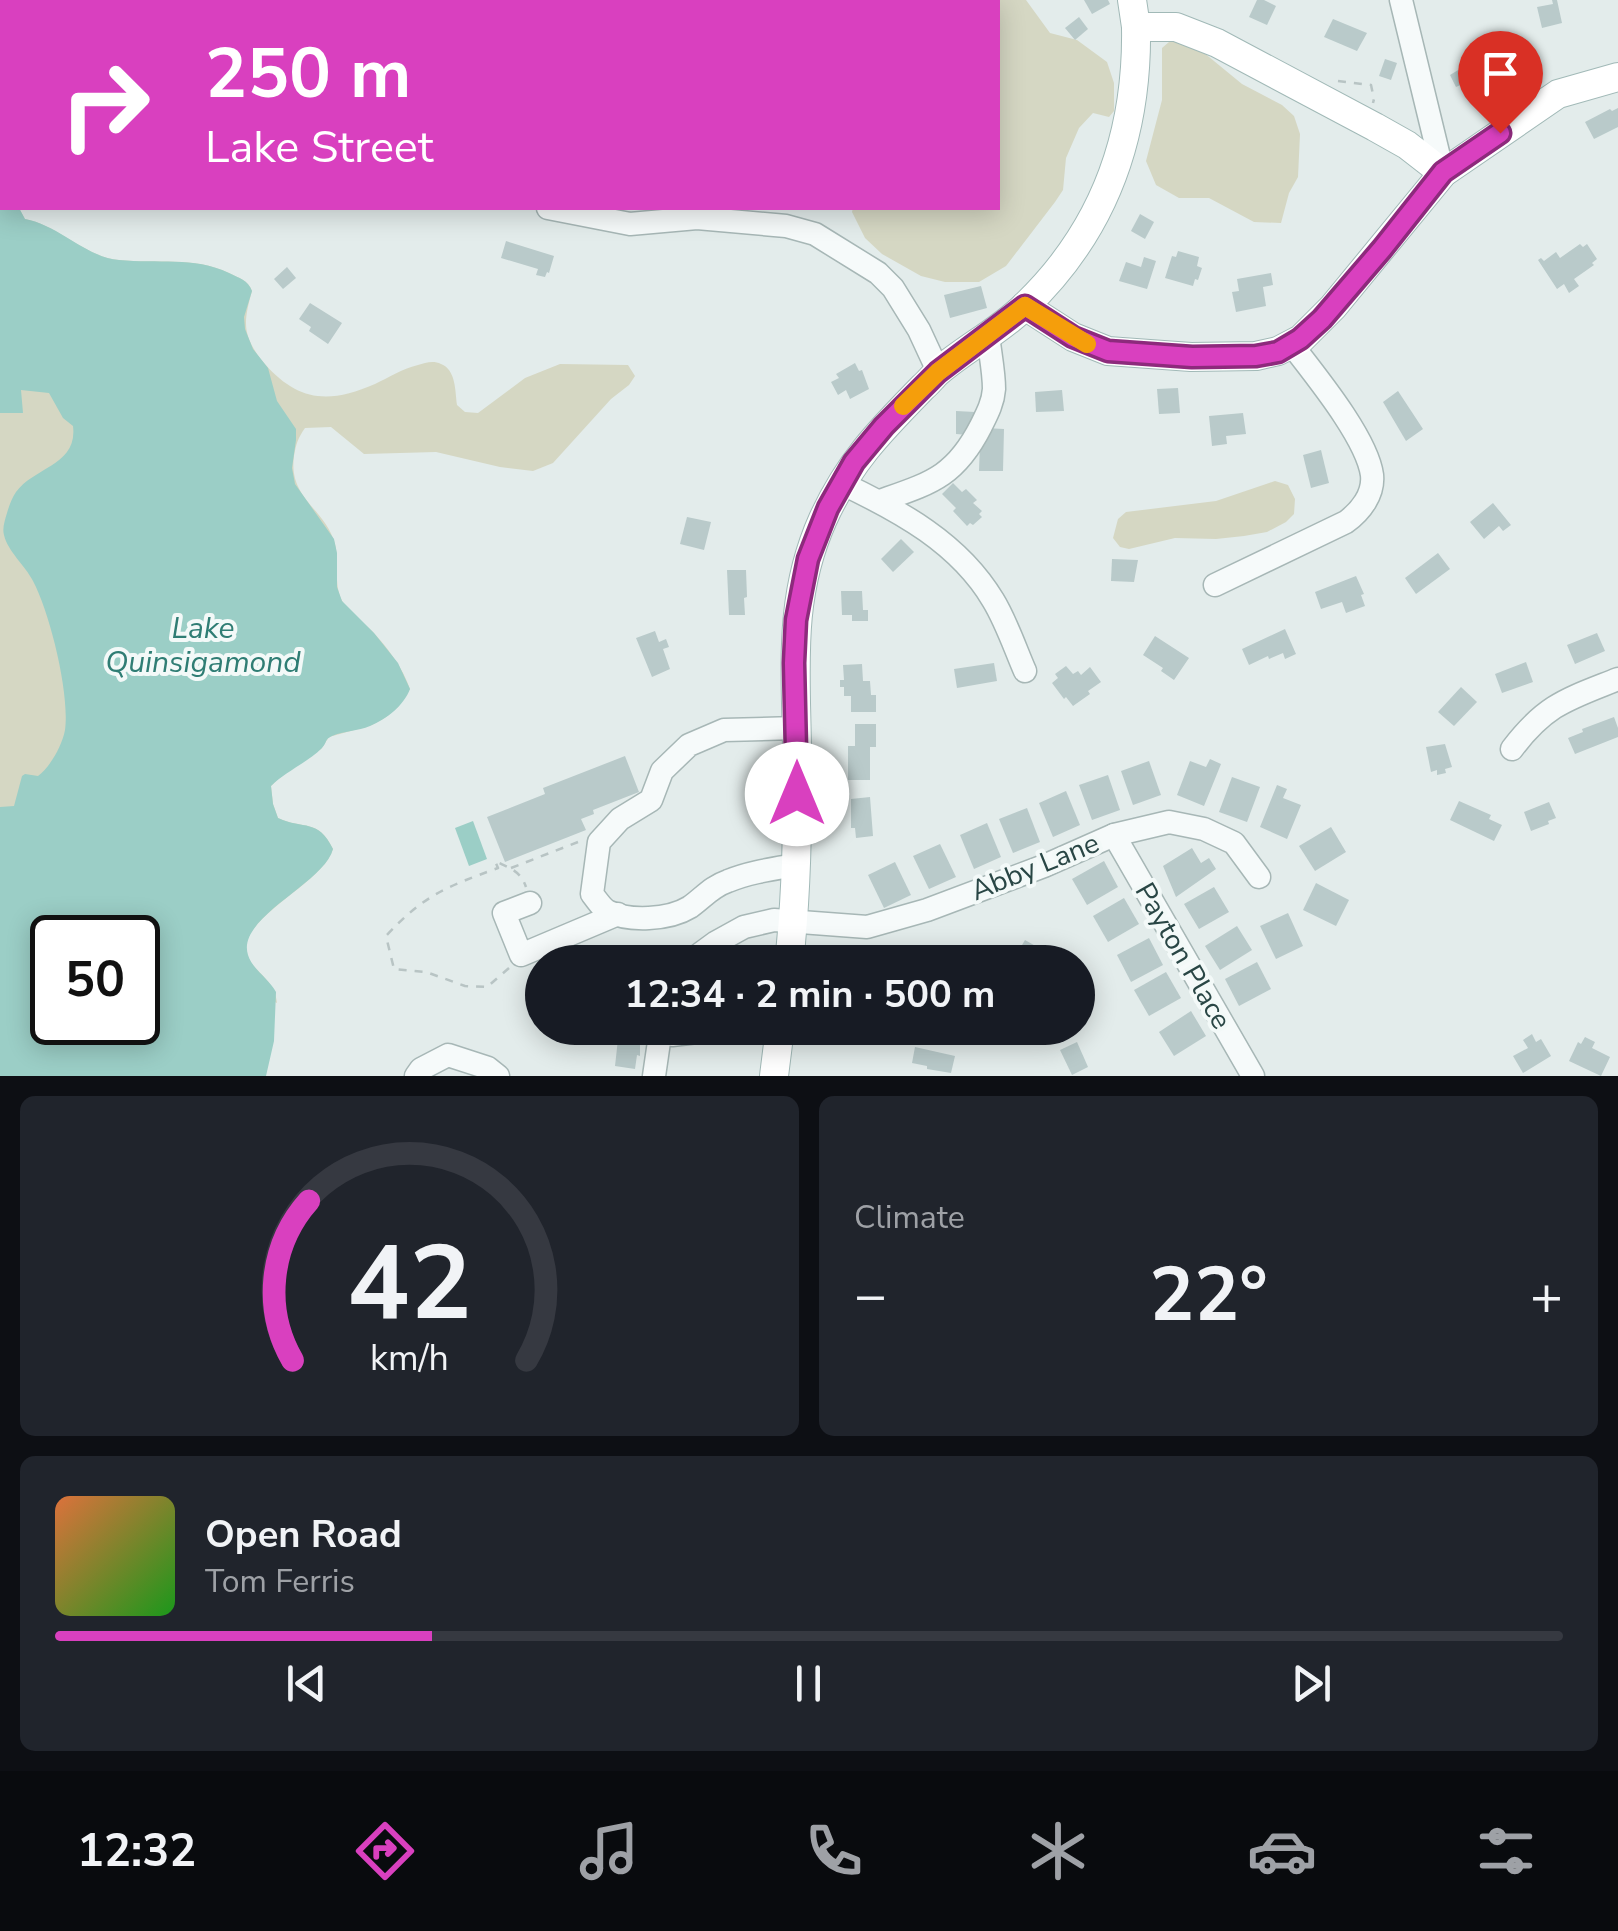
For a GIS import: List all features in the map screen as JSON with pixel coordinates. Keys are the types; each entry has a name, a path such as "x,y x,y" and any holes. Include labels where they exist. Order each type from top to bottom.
{"main road":[{"path":"791,945 796,866 794,648 800,590 812,546 842,483 872,438 938,372 1025,306 1086,230 1108,191 1128,126 1134,82 1134,14 1163,26 1190,31 1363,120 1407,145 1443,172"},
{"path":"1025,306 1073,337 1108,351 1246,357 1292,345 1333,307 1443,172 1558,94 1618,77"},
{"path":"774,1076 778,1045"}],"street":[{"path":"1401,0 1443,172"},
{"path":"558,210 630,224 684,213 786,226 815,234 878,272 893,288 920,330 938,372"},
{"path":"880,501 928,484 961,458 991,406 994,390 988,336"},
{"path":"1215,586 1346,522 1358,512 1369,492 1371,471 1362,447 1292,345"},
{"path":"842,483 895,509 944,543 974,572 995,602 1024,671"},
{"path":"1512,749 1552,707 1618,679"},
{"path":"796,728 724,730 689,745 662,771 651,800 620,820 599,842 592,894 604,910 632,918 674,914 730,880 796,866"},
{"name":"Abby Lane","path":"712,945 744,927 774,920 867,927 926,910 1114,835 1169,822 1204,829 1234,843 1259,877"},
{"name":"Payton Place","path":"1114,835 1252,1076"},
{"path":"530,902 504,913 521,954 618,914"},
{"path":"654,1076 659,1045"},
{"path":"416,1076 421,1069 448,1055 488,1068 498,1076"}],"path":[{"path":"1332,82 1371,85 1374,99 1363,120"},
{"path":"512,868 576,843"},
{"path":"521,954 486,987 465,986 426,972 394,969 386,936 430,896 498,868 495,862 520,874 530,902"}],"shaded area":[{"path":"1000,0 1026,0 1050,33 1077,40 1107,62 1114,83 1114,111 1109,117 1093,113 1079,128 1066,158 1063,190 1006,266 979,282 945,282 921,276 882,254 865,238 852,212 1000,210"},
{"path":"1169,42 1203,52 1242,84 1282,105 1294,116 1300,134 1298,177 1281,223 1254,222 1209,198 1179,198 1156,185 1146,161 1162,100 1162,48"},
{"name":"Lake Quinsigamond","path":"0,210 20,210 25,219 107,258 202,264 246,282 252,291 246,321 252,345 264,363 289,386 315,396 343,395 406,369 435,362 446,367 452,376 457,405 465,412 478,413 525,378 560,364 628,365 635,376 553,463 533,471 436,452 364,454 331,427 305,428 301,435 294,456 296,483 324,521 335,544 340,597 389,651 410,689 386,717 329,737 321,749 271,786 278,818 316,829 333,849 315,874 269,912 248,938 248,957 272,987 277,1003 160,948 160,915 30,915 30,933 0,926 0,413 23,413 0,373"},
{"path":"1275,481 1288,485 1295,499 1294,514 1267,532 1216,539 1175,538 1129,549 1120,547 1113,538 1118,519 1126,512 1216,501"}],"water":[{"name":"Lake Quinsigamond","path":"0,210 20,210 25,219 107,258 202,264 246,282 252,291 244,317 245,329 253,349 268,368 277,401 296,429 292,468 295,484 334,539 337,587 342,601 398,663 410,689 389,715 370,726 330,737 316,753 271,786 278,818 316,829 333,849 314,875 267,914 248,941 250,960 276,992 274,1041 266,1076 0,1076 0,807 14,806 22,776 38,776 51,762 65,730 66,715 62,675 46,613 33,581 3,532 16,492 69,449 73,426 63,418 49,393 21,390 23,413 0,413"},
{"path":"473,821 487,859 469,866 455,828"}],"building":[{"path":"1084,0 1108,0 1110,4 1092,14"},
{"path":"1257,0 1276,6 1267,25 1249,17"},
{"path":"1552,0 1557,0 1562,23 1542,28 1537,7 1553,4"},
{"path":"1079,17 1088,29 1075,40 1065,28"},
{"path":"1333,19 1367,33 1357,51 1324,37"},
{"path":"1478,58 1481,65 1484,63 1493,87 1478,95 1474,88 1468,90 1465,83 1456,87 1450,75"},
{"path":"1385,59 1397,63 1391,80 1379,76"},
{"path":"1618,108 1618,127 1594,139 1585,122"},
{"path":"1140,214 1154,222 1145,239 1131,231"},
{"path":"506,241 554,256 549,273 545,277 536,275 538,269 501,258"},
{"path":"1580,244 1587,244 1597,259 1594,265 1574,279 1579,286 1569,293 1564,284 1557,289 1538,260 1544,261 1556,252 1560,258"},
{"path":"1178,251 1199,257 1197,266 1202,268 1193,286 1165,278 1172,256 1176,257"},
{"path":"1144,257 1156,261 1147,289 1119,281 1126,262 1141,267"},
{"path":"287,267 296,278 283,289 274,279"},
{"path":"1271,273 1273,285 1263,287 1266,306 1236,312 1232,292 1239,291 1237,279"},
{"path":"981,286 987,308 950,318 944,295"},
{"path":"310,303 342,323 328,344 299,319"},
{"path":"855,363 869,389 850,399 846,390 838,395 831,382 839,378 836,374"},
{"path":"1178,388 1180,413 1159,414 1157,389"},
{"path":"1062,390 1064,411 1036,412 1035,392"},
{"path":"1398,391 1423,429 1406,441 1383,402"},
{"path":"956,411 975,412 968,435 956,434"},
{"path":"1243,413 1246,434 1226,436 1227,444 1212,446 1209,416"},
{"path":"985,428 1004,429 1003,471 979,471"},
{"path":"1321,450 1329,483 1311,488 1303,455"},
{"path":"953,483 977,500 973,503 982,511 982,517 973,525 967,526 942,494"},
{"path":"1493,503 1511,525 1503,531 1499,526 1484,539 1470,522"},
{"path":"687,517 711,522 704,550 680,544"},
{"path":"901,539 914,552 893,572 881,559"},
{"path":"1438,553 1450,569 1416,594 1405,578"},
{"path":"1112,559 1138,560 1134,582 1111,581"},
{"path":"727,570 746,570 745,615 729,615"},
{"path":"1356,576 1365,606 1346,613 1342,602 1321,609 1315,592"},
{"path":"841,591 862,591 868,621 852,621 852,615 842,615"},
{"path":"1285,629 1296,654 1285,659 1283,653 1269,659 1268,656 1249,665 1242,649"},
{"path":"655,631 659,642 666,639 669,647 663,649 670,669 652,677 636,638"},
{"path":"1597,633 1605,651 1575,664 1567,645"},
{"path":"1155,636 1189,658 1174,680 1143,655"},
{"path":"1526,662 1533,682 1502,693 1495,674"},
{"path":"994,663 997,681 957,688 954,669"},
{"path":"862,664 863,681 870,681 871,695 876,695 876,712 851,712 851,696 844,696 844,687 840,687 840,680 844,680 843,665"},
{"path":"1066,666 1073,674 1078,671 1081,675 1090,667 1101,682 1073,706 1052,683 1058,678 1055,674"},
{"path":"1461,687 1477,702 1454,726 1438,712"},
{"path":"1614,717 1618,737 1575,754 1568,738"},
{"path":"855,724 876,724 876,747 870,747 870,780 848,780 848,746 855,746"},
{"path":"1445,744 1452,767 1437,775 1437,770 1431,772 1426,747"},
{"path":"625,756 639,792 593,810 594,814 581,819 586,830 505,862 487,817 545,794 543,788"},
{"path":"1210,759 1221,764 1204,806 1177,795 1190,761 1206,767"},
{"path":"1149,761 1161,795 1133,805 1121,771"},
{"path":"1108,775 1120,810 1092,820 1079,785"},
{"path":"1232,777 1260,787 1247,822 1219,812"},
{"path":"1277,785 1287,789 1283,798 1301,805 1287,839 1260,827"},
{"path":"1066,791 1080,825 1053,837 1039,803"},
{"path":"870,797 873,836 856,838 855,828 851,828 851,799"},
{"path":"1459,801 1491,815 1489,819 1502,825 1494,841 1450,820"},
{"path":"1549,802 1556,818 1531,831 1524,812"},
{"path":"1027,808 1040,842 1013,853 999,819"},
{"path":"987,823 1001,857 974,869 960,835"},
{"path":"1331,827 1346,852 1315,871 1299,846"},
{"path":"940,844 956,877 929,889 913,856"},
{"path":"1192,848 1201,863 1209,858 1216,869 1176,897 1163,866"},
{"path":"1104,861 1118,887 1087,905 1072,879"},
{"path":"895,862 911,895 884,908 868,875"},
{"path":"1316,883 1349,900 1336,926 1303,910"},
{"path":"1214,887 1229,912 1199,929 1184,904"},
{"path":"1124,898 1139,924 1108,942 1093,916"},
{"path":"1288,913 1303,946 1276,959 1260,926"},
{"path":"1237,926 1252,950 1220,970 1205,946"},
{"path":"1149,938 1163,965 1131,982 1117,955"},
{"path":"1257,962 1271,989 1239,1006 1225,979"},
{"path":"1166,972 1181,998 1149,1016 1134,990"},
{"path":"1191,1011 1206,1036 1174,1056 1159,1032"},
{"path":"1532,1034 1536,1042 1541,1039 1551,1056 1523,1073 1513,1056 1528,1048 1523,1040"},
{"path":"1585,1037 1595,1042 1592,1048 1610,1057 1601,1076 1569,1061 1578,1042 1581,1044"},
{"path":"617,1045 640,1045 635,1069 615,1066"},
{"path":"1078,1045 1088,1067 1072,1075 1060,1050"},
{"path":"915,1047 955,1056 951,1073 912,1063"}],"slow traffic":[{"path":"903,406 938,372 1025,306 1087,344"}],"route":[{"path":"797,794 795,634 812,546 834,496 862,452 938,372 1025,306 1073,337 1108,351 1246,357 1289,347 1333,307 1443,172 1500,133"}]}
